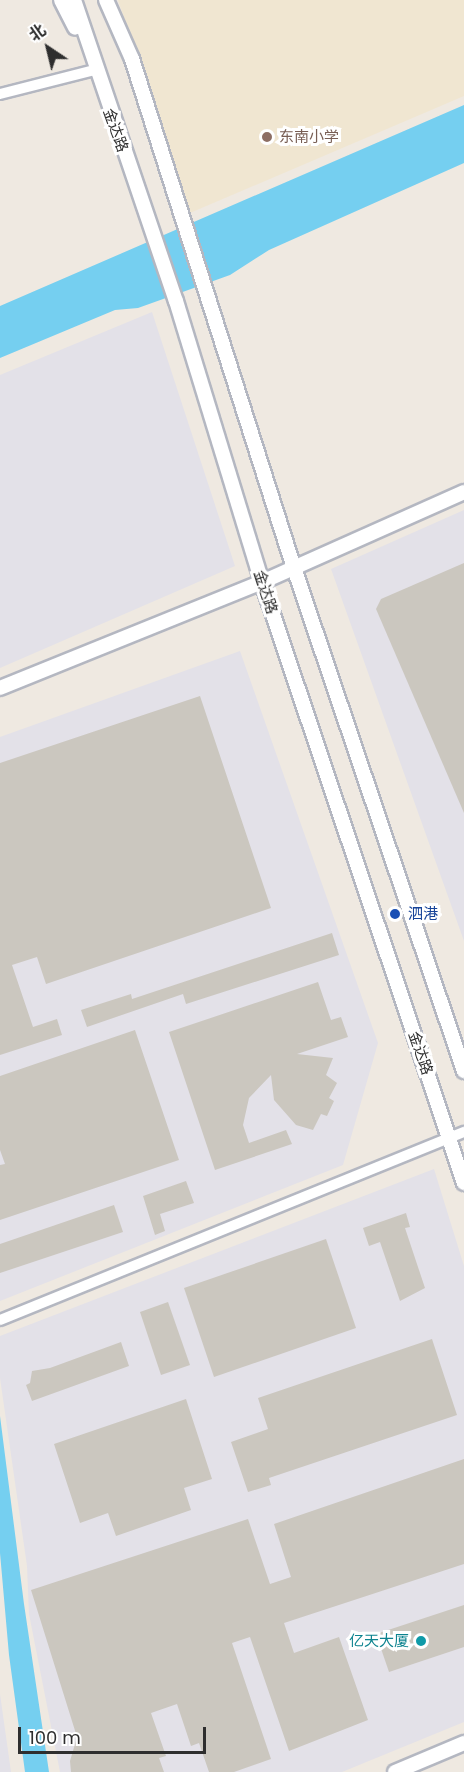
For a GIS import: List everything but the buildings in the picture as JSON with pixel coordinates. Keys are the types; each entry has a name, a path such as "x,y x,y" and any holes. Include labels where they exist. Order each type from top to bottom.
{"street":[{"path":"0,94 94,70 61,0"},
{"name":"金达路","path":"74,0 94,70 176,301 262,582 464,1183"},
{"path":"106,0 132,59 294,567 464,1071"},
{"path":"0,688 262,582 464,492"},
{"path":"2,1319 464,1132"},
{"path":"395,1772 464,1743"}],"shaded area":[{"name":"东南小学","path":"118,0 464,0 464,96 190,213"},
{"path":"152,312 235,566 0,668 0,375"},
{"path":"464,510 464,941 331,569"},
{"path":"240,651 378,1043 343,1165 0,1301 0,737"},
{"path":"434,1169 464,1266 464,1722 342,1772 60,1772 29,1614 27,1566 0,1378 0,1336"},
{"path":"0,1694 11,1772 0,1772"}],"water":[{"path":"464,105 464,163 269,250 230,275 138,308 115,310 0,358 0,306"},
{"path":"0,1416 24,1604 49,1772 25,1772 9,1655 0,1553"}],"place":[{"name":"东南小学","path":"267,137"},
{"name":"泗港","path":"395,914"},
{"name":"亿天大厦","path":"421,1641"}]}
